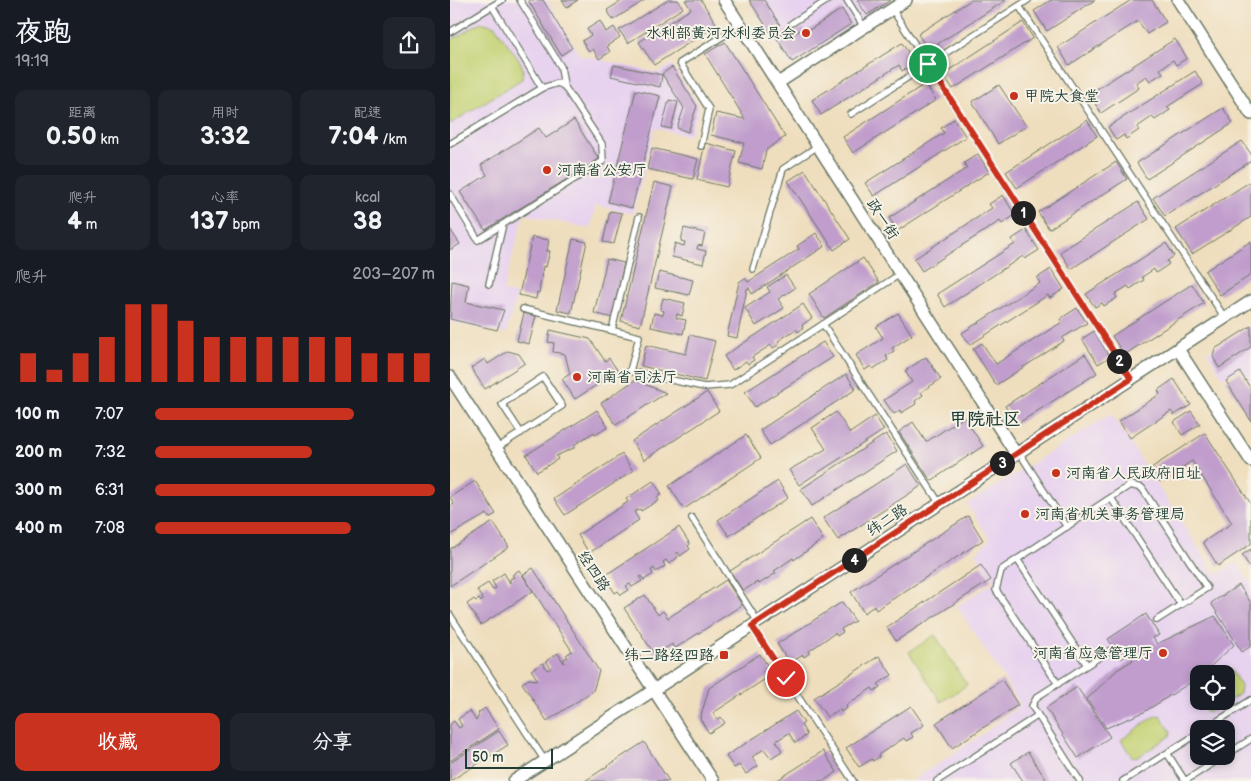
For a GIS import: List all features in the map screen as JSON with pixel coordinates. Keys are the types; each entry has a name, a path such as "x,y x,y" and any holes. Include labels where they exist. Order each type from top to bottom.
{"street":[{"name":"政一街","path":"724,0 1017,453"},
{"path":"778,83 906,0"},
{"path":"1178,0 1251,114"},
{"name":"纬二路","path":"514,781 1251,301"},
{"path":"1178,348 1251,461"},
{"name":"经四路","path":"450,377 713,781"}],"lane":[{"path":"450,32 502,0"},
{"path":"450,194 478,240 603,161 602,144 564,86 561,67 520,0"},
{"path":"792,23 828,0"},
{"path":"847,0 864,27"},
{"path":"851,114 1028,0"},
{"path":"492,6 542,88"},
{"path":"1019,6 1225,318"},
{"path":"892,9 1131,379"},
{"path":"701,146 709,109 680,63 740,25"},
{"path":"450,144 542,88 558,83 564,86"},
{"path":"753,269 783,169 818,146"},
{"path":"612,330 640,217"},
{"path":"489,284 504,224"},
{"path":"523,309 639,337 630,371 704,387 730,385 900,274"},
{"path":"823,324 940,504"},
{"path":"496,449 521,433 562,406 543,377 502,404 521,433"},
{"path":"1017,453 1067,526"},
{"path":"1058,684 996,590 1001,570 1130,486 1142,488 1207,588 1157,620"},
{"path":"1111,498 1181,605"},
{"path":"692,518 755,624 853,781"},
{"path":"1017,559 1087,665"},
{"path":"450,616 545,761"},
{"path":"1080,781 1032,706 1037,697 1109,651"},
{"path":"1219,720 1251,700"},
{"path":"937,781 1037,716"},
{"path":"1123,781 1190,739"},
{"path":"1235,749 1251,739"},
{"path":"1167,753 1185,781 1211,765"}],"shaded area":[{"name":"河南省公安厅","path":"450,0 547,0 580,55 658,73 672,64 700,108 689,136 655,128 633,214 596,205 590,229 524,214 503,291 517,295 506,334 450,322"},
{"name":"水利部黄河水利委员会","path":"749,0 893,0 791,66"},
{"path":"1251,325 1251,384 1241,368 1223,378 1207,352"},
{"path":"1111,414 1216,575 1237,562 1251,583 1251,781 912,781 980,736 1021,705 957,606 994,582 976,553 990,539 967,504"}],"green space":[{"path":"481,22 495,26 521,63 523,69 522,79 450,124 450,41"},
{"path":"935,635 967,685 941,702 909,652"},
{"path":"1235,676 1241,686 1240,694 1235,697"},
{"path":"1160,715 1171,732 1170,736 1138,757 1132,757 1121,740 1153,717"}],"building":[{"path":"528,0 543,0 572,48 561,55"},
{"path":"562,0 578,0 567,7"},
{"path":"623,0 645,0 613,20 607,10"},
{"path":"668,0 678,0 683,8 628,43 619,30"},
{"path":"685,0 701,0 717,25 654,65 639,42 691,9"},
{"path":"749,0 764,0 780,25 770,32"},
{"path":"857,0 891,0 867,15"},
{"path":"971,0 1006,0 928,50 918,34"},
{"path":"1051,0 1095,0 1047,31 1034,11"},
{"path":"1131,0 1152,0 1166,22 1147,34 1138,21 1069,65 1058,47"},
{"path":"842,9 851,24 792,62 776,37 788,30 791,36 803,28 806,32"},
{"path":"600,21 606,32 614,27 620,37 607,46 610,52 599,59 593,49 589,52 582,41 591,35 587,29"},
{"path":"1023,22 1033,38 953,89 943,74"},
{"path":"1175,39 1187,58 1176,65 1173,60 1160,69 1163,73 1150,81 1146,76 1136,83 1139,88 1101,113 1089,94"},
{"path":"725,42 785,137 766,150 762,169 739,163 744,143 711,135 716,113 745,119 705,54"},
{"path":"902,43 915,63 902,71 899,65 821,115 812,100"},
{"path":"614,65 662,75 660,87 611,76"},
{"path":"672,67 697,106 688,132 677,128 684,108 662,74"},
{"path":"1195,71 1203,84 1167,107 1170,110 1155,120 1152,117 1137,127 1139,130 1126,139 1124,135 1116,140 1108,127"},
{"path":"925,84 936,100 853,153 843,137"},
{"path":"999,85 1026,126 998,144 972,102"},
{"path":"636,90 660,96 632,208 608,202"},
{"path":"669,100 678,102 671,129 662,127"},
{"path":"1223,108 1233,123 1147,179 1137,163"},
{"path":"954,119 966,137 874,196 865,183 944,133 941,128"},
{"path":"574,120 599,159 485,230 460,192 487,175 481,165 539,128 546,138"},
{"path":"1087,120 1097,136 1017,188 1006,172"},
{"path":"1242,141 1251,154 1251,161 1165,216 1153,198"},
{"path":"705,143 736,151 727,187 697,180"},
{"path":"652,148 698,159 693,179 647,169"},
{"path":"978,154 989,172 897,231 889,218 967,168 964,163"},
{"path":"1116,162 1127,179 1049,229 1038,212"},
{"path":"805,170 850,239 834,250 788,181"},
{"path":"1251,181 1251,217 1192,254 1176,229"},
{"path":"654,182 673,187 640,326 621,321"},
{"path":"1003,195 1015,215 1002,224 1000,221 922,271 914,259 992,208 989,204"},
{"path":"1138,202 1149,219 1071,269 1060,252"},
{"path":"610,211 622,213 614,244 603,242"},
{"path":"684,228 705,233 702,246 698,245 697,249 706,251 703,264 672,257 675,243 684,246 685,242 681,241"},
{"path":"450,229 460,244 450,250"},
{"path":"1026,230 1039,250 1025,259 1023,256 945,307 937,294 1015,244 1012,239"},
{"path":"816,233 825,246 752,294 749,288 747,289 737,338 727,336 739,282 745,278 748,282 799,249 797,246"},
{"path":"532,237 549,240 547,251 550,251 546,267 543,266 539,293 537,292 536,299 519,295"},
{"path":"573,239 587,242 571,313 557,310"},
{"path":"1251,241 1251,275 1220,295 1205,271"},
{"path":"1166,243 1174,256 1167,261 1169,264 1156,273 1154,269 1142,277 1144,280 1130,289 1128,286 1115,294 1117,298 1104,306 1102,303 1095,307 1086,294"},
{"path":"863,258 879,282 824,318 809,294"},
{"path":"607,259 624,263 612,318 594,313"},
{"path":"1051,269 1064,289 1050,298 1048,295 970,345 962,333 1040,283 1037,278"},
{"path":"659,272 693,280 689,295 655,288"},
{"path":"786,275 795,288 778,299 784,308 756,326 745,308 770,292 767,287"},
{"path":"452,281 469,285 466,302 504,310 497,330 450,319"},
{"path":"1192,284 1204,303 1124,355 1112,336"},
{"path":"663,298 685,303 682,316 677,314 676,318 686,320 683,334 651,327 654,313 663,315 664,311 660,310"},
{"path":"803,304 812,318 802,325 803,328 798,332 796,329 778,341 780,344 773,348 771,345 752,357 754,360 748,364 746,361 733,370 724,356"},
{"path":"1077,308 1087,323 1062,338 1064,341 996,385 973,349 982,343 996,364 1062,322 1060,319"},
{"path":"524,313 536,316 529,344 517,341"},
{"path":"898,313 912,335 892,348 894,351 886,356 888,360 873,369 871,366 865,370 856,355 883,338 876,327"},
{"path":"1251,326 1251,347 1219,368 1213,357 1215,349"},
{"path":"550,330 590,339 605,361 609,358 618,371 575,399 562,379 570,374 565,354 553,352 554,343 548,342"},
{"path":"1094,331 1110,357 1098,364 1082,339"},
{"path":"690,335 715,341 705,381 641,366 646,345 686,354"},
{"path":"823,342 833,357 755,407 745,392"},
{"path":"508,351 519,354 525,363 485,389 471,368 485,359 488,364"},
{"path":"1085,354 1097,373 1017,424 1005,406"},
{"path":"926,357 941,379 921,392 923,395 915,401 916,404 901,413 900,410 894,414 884,400 912,382 905,371"},
{"path":"1240,372 1251,389 1251,421 1226,381"},
{"path":"846,374 856,389 770,445 760,430"},
{"path":"1174,379 1191,405 1174,415 1171,411 1130,438 1119,421 1160,394 1158,390"},
{"path":"635,380 666,393 616,425 601,403"},
{"path":"707,392 719,411 644,460 632,441"},
{"path":"597,410 608,427 595,435 594,432 574,445 576,447 556,456 558,459 537,472 526,455"},
{"path":"1191,411 1200,424 1182,435 1174,422"},
{"path":"836,412 850,433 875,416 884,430 799,485 789,470 826,449 812,428"},
{"path":"964,417 983,446 931,481 899,432 913,422 926,442"},
{"path":"1205,433 1251,504 1251,544 1218,566 1203,542 1232,523 1192,461 1160,482 1151,468"},
{"path":"886,434 897,451 812,506 801,489"},
{"path":"746,435 761,458 684,509 669,486"},
{"path":"622,454 633,471 565,515 554,499"},
{"path":"907,464 921,486 838,540 823,518"},
{"path":"475,481 496,514 489,518 487,514 450,535 450,507 454,504 450,497"},
{"path":"653,481 662,494 657,497 659,500 641,511 640,509 634,512 639,520 589,553 578,535 628,502 626,499"},
{"path":"778,481 788,498 729,536 718,520"},
{"path":"968,516 983,540 876,610 874,606 864,613 851,592"},
{"path":"810,519 823,539 794,560 793,558 774,571 776,573 759,584 757,582 743,591 730,571"},
{"path":"493,522 509,547 450,586 450,549"},
{"path":"679,527 690,544 688,546 690,549 680,556 678,552 676,554 678,557 669,564 666,560 663,562 665,566 656,572 654,568 651,570 653,574 644,580 641,576 639,577 642,581 632,587 630,584 626,586 629,590 621,595 618,591 615,593 604,576"},
{"path":"1251,549 1251,569 1242,555"},
{"path":"981,565 991,580 896,641 887,627"},
{"path":"533,568 599,671 593,691 547,721 522,683 529,679 538,680 531,670 543,663 547,670 551,668 546,661 558,653 564,663 564,659 568,657 566,655 572,651 523,575"},
{"path":"519,570 533,591 481,625 467,604 474,599 476,601 479,599 481,602 483,600 477,590 488,583 493,590 496,588 492,581 504,573 510,583 510,579 514,577 512,575"},
{"path":"726,580 742,605 674,649 672,644 655,655 624,608 645,595 658,615 663,611 668,618"},
{"path":"1239,585 1251,603 1251,646 1242,652 1211,603"},
{"path":"842,602 855,621 841,629 843,632 837,636 835,633 809,651 810,653 804,657 803,655 790,663 777,644"},
{"path":"1146,614 1159,635 1153,638 1157,644 1215,616 1234,645 1212,665 1190,665 1190,683 1144,712 1106,728 1087,699 1117,670 1133,660 1129,654 1121,659 1108,639"},
{"path":"760,654 773,674 713,713 717,720 721,717 725,723 709,733 700,719 709,688"},
{"path":"879,656 892,675 878,684 880,687 874,691 872,688 846,705 847,708 841,712 840,709 827,717 814,698"},
{"path":"1002,680 1018,705 952,748 936,723"},
{"path":"1077,687 1110,737 1078,758 1046,708"},
{"path":"911,706 924,725 911,733 913,737 906,741 904,738 878,755 879,757 873,761 872,759 859,767 846,748"},
{"path":"485,708 499,729 450,761 450,724 454,721 459,728 462,726 458,719 470,711 476,721 478,713"},
{"path":"796,711 804,723 801,725 807,735 795,743 789,733 776,741 782,751 771,758 764,749 752,757 758,766 746,774 739,765 734,768 726,756"},
{"path":"499,731 508,745 450,781 450,763"},
{"path":"644,742 669,781 585,781"},
{"path":"823,751 837,772 823,781 776,781"},
{"path":"1028,752 1047,781 1023,781 1011,763"}],"place":[{"name":"水利部黄河水利委员会","path":"806,33"},
{"name":"甲院大食堂","path":"1014,96"},
{"name":"河南省公安厅","path":"547,170"},
{"name":"河南省司法厅","path":"577,377"},
{"name":"河南省人民政府旧址","path":"1056,473"},
{"name":"河南省机关事务管理局","path":"1025,514"},
{"name":"河南省应急管理厅","path":"1163,653"},
{"name":"纬二路经四路","path":"724,655"}],"district":[{"name":"甲院社区","path":"985,419"}],"route":[{"path":"786,678 752,626 1131,379 928,64"}]}
